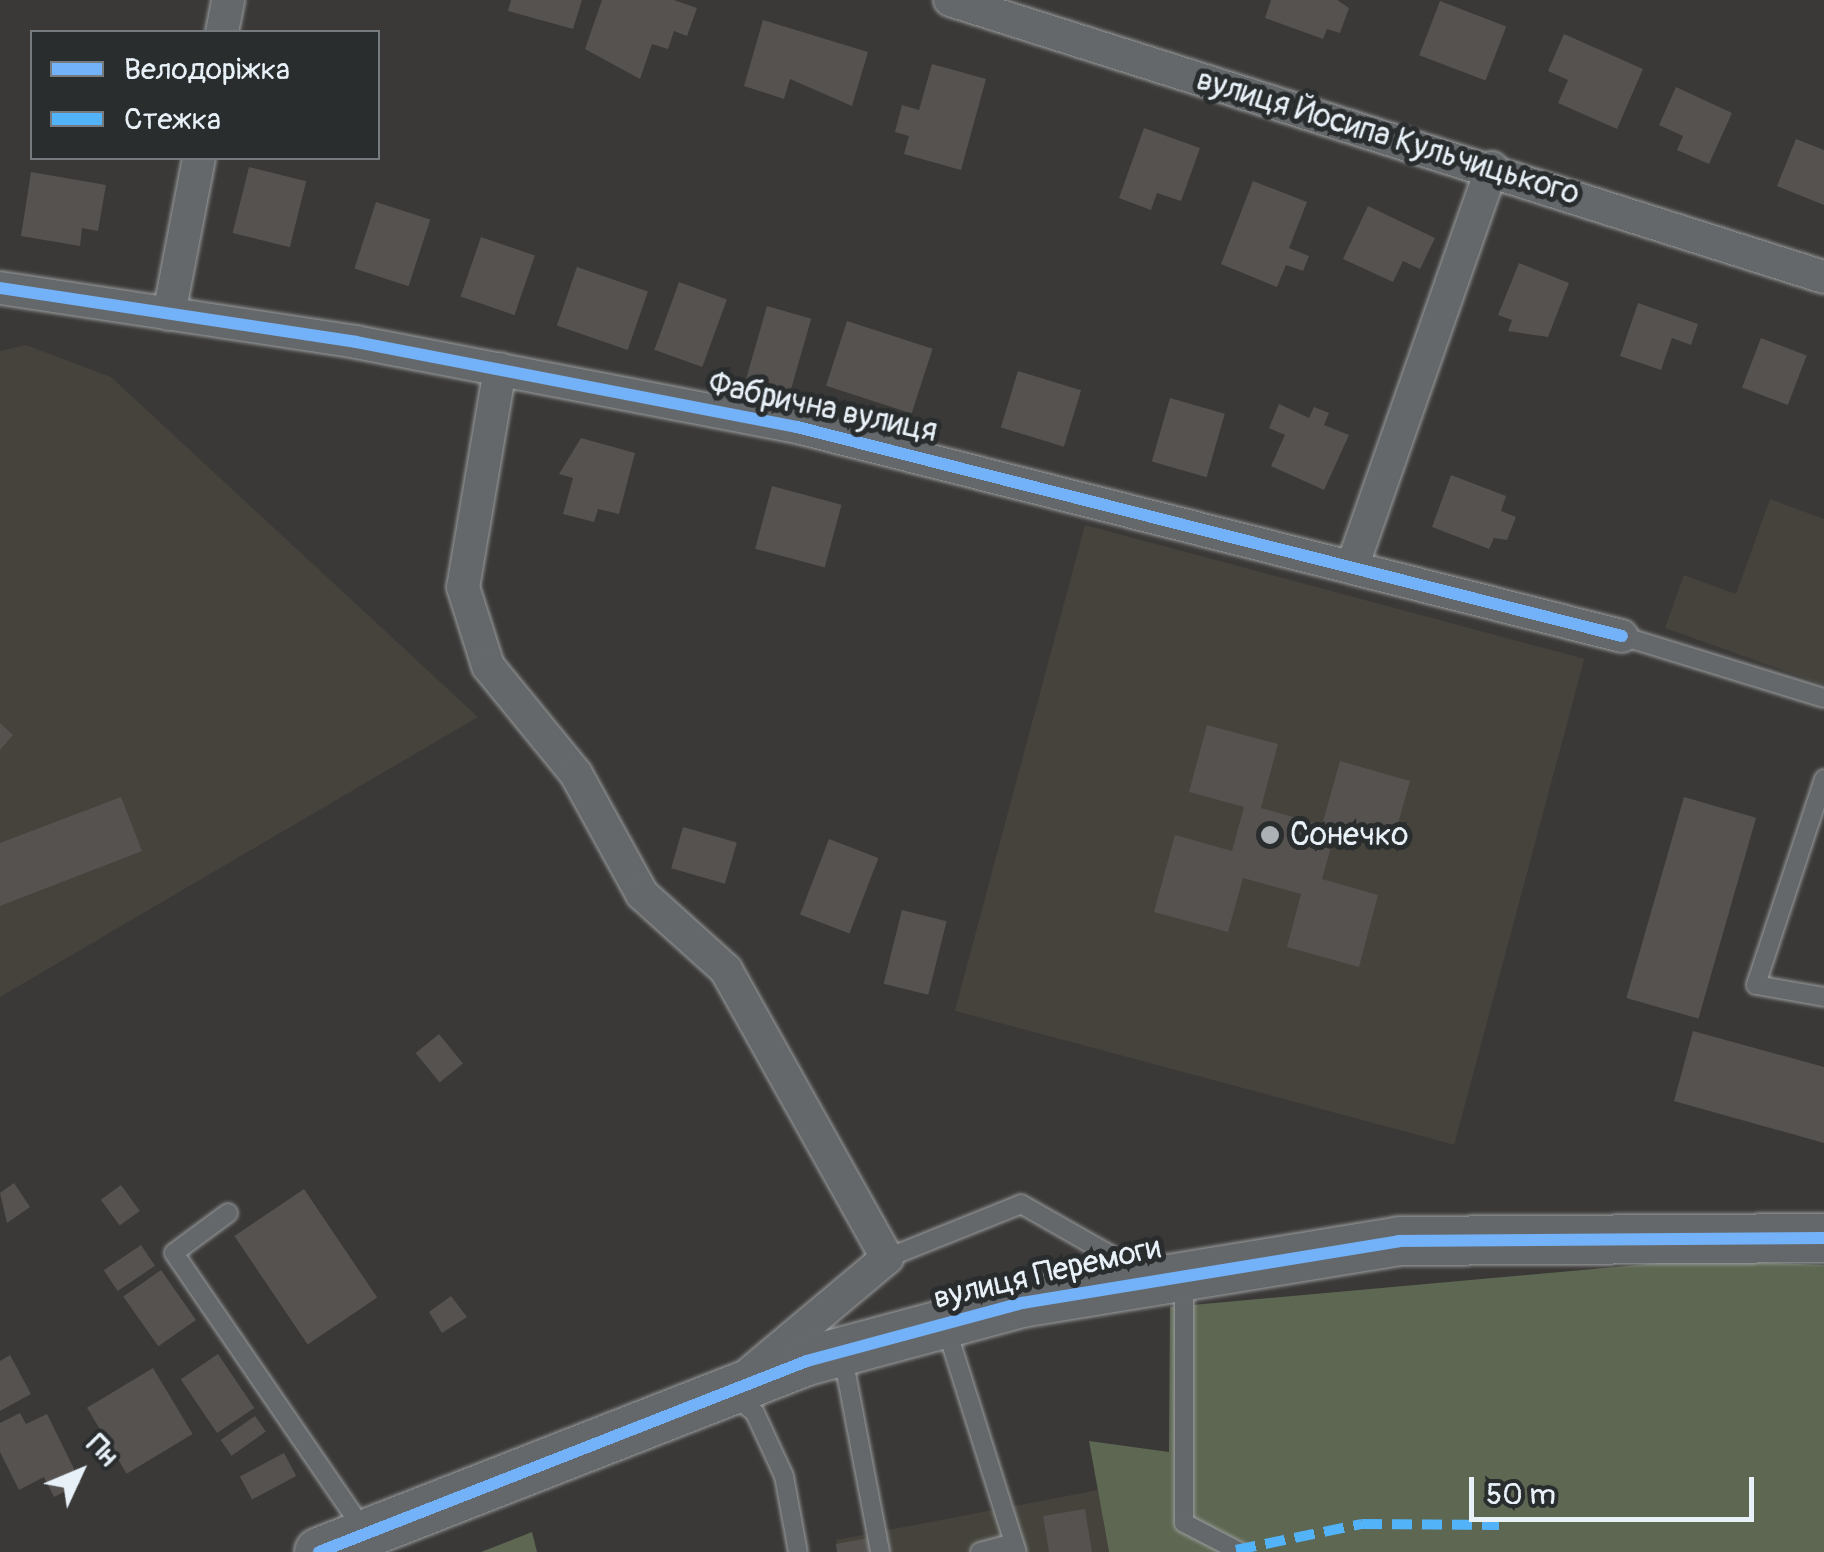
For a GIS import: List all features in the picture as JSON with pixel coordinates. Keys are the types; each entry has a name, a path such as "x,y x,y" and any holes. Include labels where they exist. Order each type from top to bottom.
{"street":[{"path":"222,30 228,0"},
{"name":"вулиця Йосипа Кульчицького","path":"950,0 1492,168 1824,276"},
{"path":"169,314 198,160"},
{"path":"1352,566 1492,168"},
{"name":"Фабрична вулиця","path":"0,288 500,370 796,428 1622,636"},
{"path":"500,370 463,587 488,666 576,774 642,894 726,970 887,1258 728,1391"},
{"name":"вулиця Перемоги","path":"319,1552 728,1391 842,1352 945,1324 1167,1274 1398,1242 1824,1238"}],"lane":[{"path":"1622,636 1824,698"},
{"path":"1824,780 1756,985 1824,997"},
{"path":"887,1258 1021,1204 1167,1274 1184,1522 1240,1552"},
{"path":"228,1213 174,1253 367,1533"},
{"path":"945,1324 1015,1547 980,1552"},
{"path":"842,1352 880,1552"},
{"path":"728,1391 755,1413 784,1476 798,1552"}],"shaded area":[{"path":"26,345 111,377 478,717 0,997 0,351"},
{"path":"1770,499 1824,519 1824,685 1665,628 1684,575 1736,594"},
{"name":"Сонечко","path":"1085,525 1584,659 1454,1145 955,1011"},
{"path":"1098,1490 1109,1552 837,1552 836,1540"}],"green space":[{"path":"1694,1260 1824,1265 1824,1552 1109,1552 1089,1441 1169,1452 1170,1307"},
{"path":"532,1532 537,1552 481,1552"}],"building":[{"path":"511,0 582,0 573,29 508,11"},
{"path":"602,0 674,0 697,8 687,36 674,31 668,49 652,44 640,79 585,49"},
{"path":"1271,0 1337,0 1349,8 1340,33 1327,29 1323,39 1265,18"},
{"path":"1440,1 1506,26 1485,81 1419,55"},
{"path":"763,20 868,52 852,106 790,79 784,99 744,86"},
{"path":"1564,34 1643,69 1617,129 1558,103 1568,80 1548,71"},
{"path":"932,64 986,79 961,170 904,154 909,136 895,132 902,105 919,110"},
{"path":"1676,87 1732,113 1709,164 1677,150 1683,136 1659,125"},
{"path":"1144,128 1200,148 1181,201 1157,193 1151,210 1119,198"},
{"path":"1796,139 1824,150 1824,205 1777,186"},
{"path":"249,167 306,181 290,247 233,233"},
{"path":"31,172 106,185 98,231 82,228 80,246 21,236"},
{"path":"1253,181 1307,202 1289,248 1309,256 1303,271 1286,265 1277,287 1221,264"},
{"path":"376,202 430,220 409,286 354,269"},
{"path":"1368,206 1435,238 1420,269 1403,261 1393,282 1343,259"},
{"path":"481,237 535,256 514,315 460,297"},
{"path":"1519,263 1569,283 1548,337 1508,331 1512,320 1498,315"},
{"path":"577,267 648,291 628,350 557,326"},
{"path":"679,282 727,299 702,367 654,350"},
{"path":"1638,303 1698,324 1691,345 1672,338 1661,370 1620,356"},
{"path":"767,306 811,319 790,392 746,379"},
{"path":"847,321 933,349 912,413 826,386"},
{"path":"1761,338 1807,356 1788,405 1742,387"},
{"path":"1018,371 1081,390 1064,447 1001,427"},
{"path":"1170,398 1225,414 1207,477 1152,461"},
{"path":"1279,404 1309,418 1314,407 1329,413 1324,425 1349,435 1324,490 1271,466 1285,435 1269,428"},
{"path":"581,438 635,453 619,514 598,509 594,522 563,514 573,478 559,474"},
{"path":"1451,475 1506,496 1501,511 1516,517 1507,540 1494,538 1489,549 1432,527"},
{"path":"772,486 842,505 825,567 755,549"},
{"path":"0,723 13,735 0,750"},
{"path":"1207,725 1278,744 1261,808 1322,825 1340,761 1410,781 1391,848 1335,833 1322,879 1378,895 1359,967 1287,947 1301,894 1243,878 1228,932 1154,912 1175,835 1232,851 1244,807 1189,792"},
{"path":"121,797 142,851 0,906 0,843"},
{"path":"1684,797 1756,818 1698,1019 1626,998"},
{"path":"683,827 737,842 725,884 671,868"},
{"path":"829,839 878,858 849,934 800,915"},
{"path":"902,910 947,921 928,995 884,984"},
{"path":"1693,1031 1824,1067 1824,1143 1674,1101"},
{"path":"439,1034 463,1064 440,1082 416,1053"},
{"path":"14,1183 30,1207 7,1223 0,1193"},
{"path":"121,1185 140,1211 120,1226 101,1200"},
{"path":"304,1189 377,1298 308,1345 234,1236"},
{"path":"141,1245 155,1266 118,1291 104,1270"},
{"path":"161,1270 196,1320 158,1346 123,1296"},
{"path":"451,1296 467,1317 442,1333 429,1312"},
{"path":"218,1354 254,1408 217,1433 181,1379"},
{"path":"10,1355 31,1394 0,1411 0,1361"},
{"path":"153,1368 193,1434 127,1474 87,1408"},
{"path":"20,1413 26,1424 47,1414 81,1483 54,1497 44,1477 19,1490 0,1452 0,1423"},
{"path":"255,1416 266,1432 231,1456 221,1440"},
{"path":"284,1453 296,1476 252,1499 240,1476"},
{"path":"1085,1509 1092,1552 1049,1552 1043,1516"},
{"path":"868,1538 871,1552 837,1552 836,1544"}],"marked path":[{"path":"1236,1550 1362,1524 1499,1525"}],"cycle path":[{"path":"0,288 356,342 797,427 1622,636"},
{"path":"319,1552 807,1361 1022,1303 1399,1241 1824,1238"}],"place":[{"name":"Сонечко","path":"1270,835"}]}
